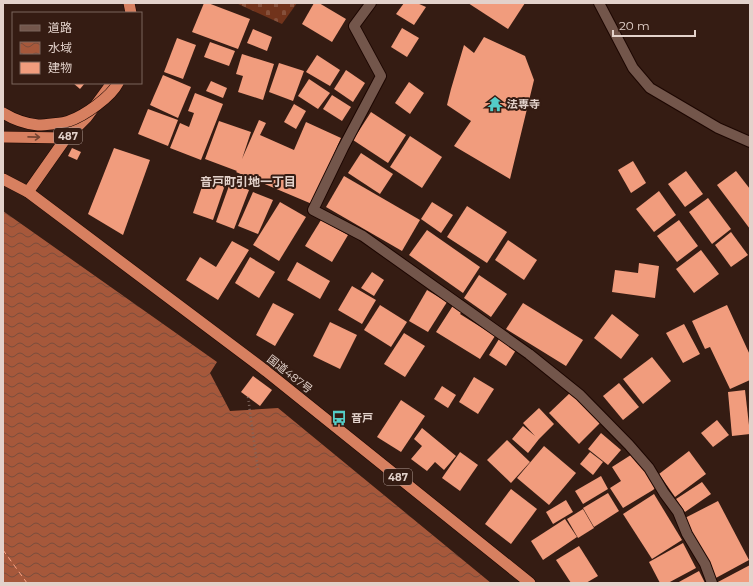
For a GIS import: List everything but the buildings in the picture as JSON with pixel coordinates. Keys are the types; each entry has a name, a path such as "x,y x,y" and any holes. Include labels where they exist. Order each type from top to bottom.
{"highway":[{"name":"487","path":"28,192 66,138 87,117 110,84"},
{"name":"487","path":"3,113 14,119 39,125 69,121 96,107 116,88 118,84"},
{"path":"3,137 66,138"},
{"name":"国道487号","path":"3,179 28,192 266,371 530,583"}],"street":[{"path":"371,3 354,26 381,76 343,148 313,210 363,236 529,354 580,395 649,468 664,493 678,512 687,534 705,564 712,583"},
{"path":"599,3 633,68 650,88 718,128 750,142"}],"path":[{"path":"248,396 258,471"}],"green space":[{"path":"236,3 297,3 282,24"}],"water":[{"path":"3,211 217,362 210,373 230,411 278,408 491,583 3,583"}],"ferry route":[{"path":"3,550 27,583"}],"place":[{"name":"法専寺","path":"495,104"},
{"name":"音戸","path":"339,418"}],"district":[{"name":"音戸町引地一丁目","path":"248,181"}]}
